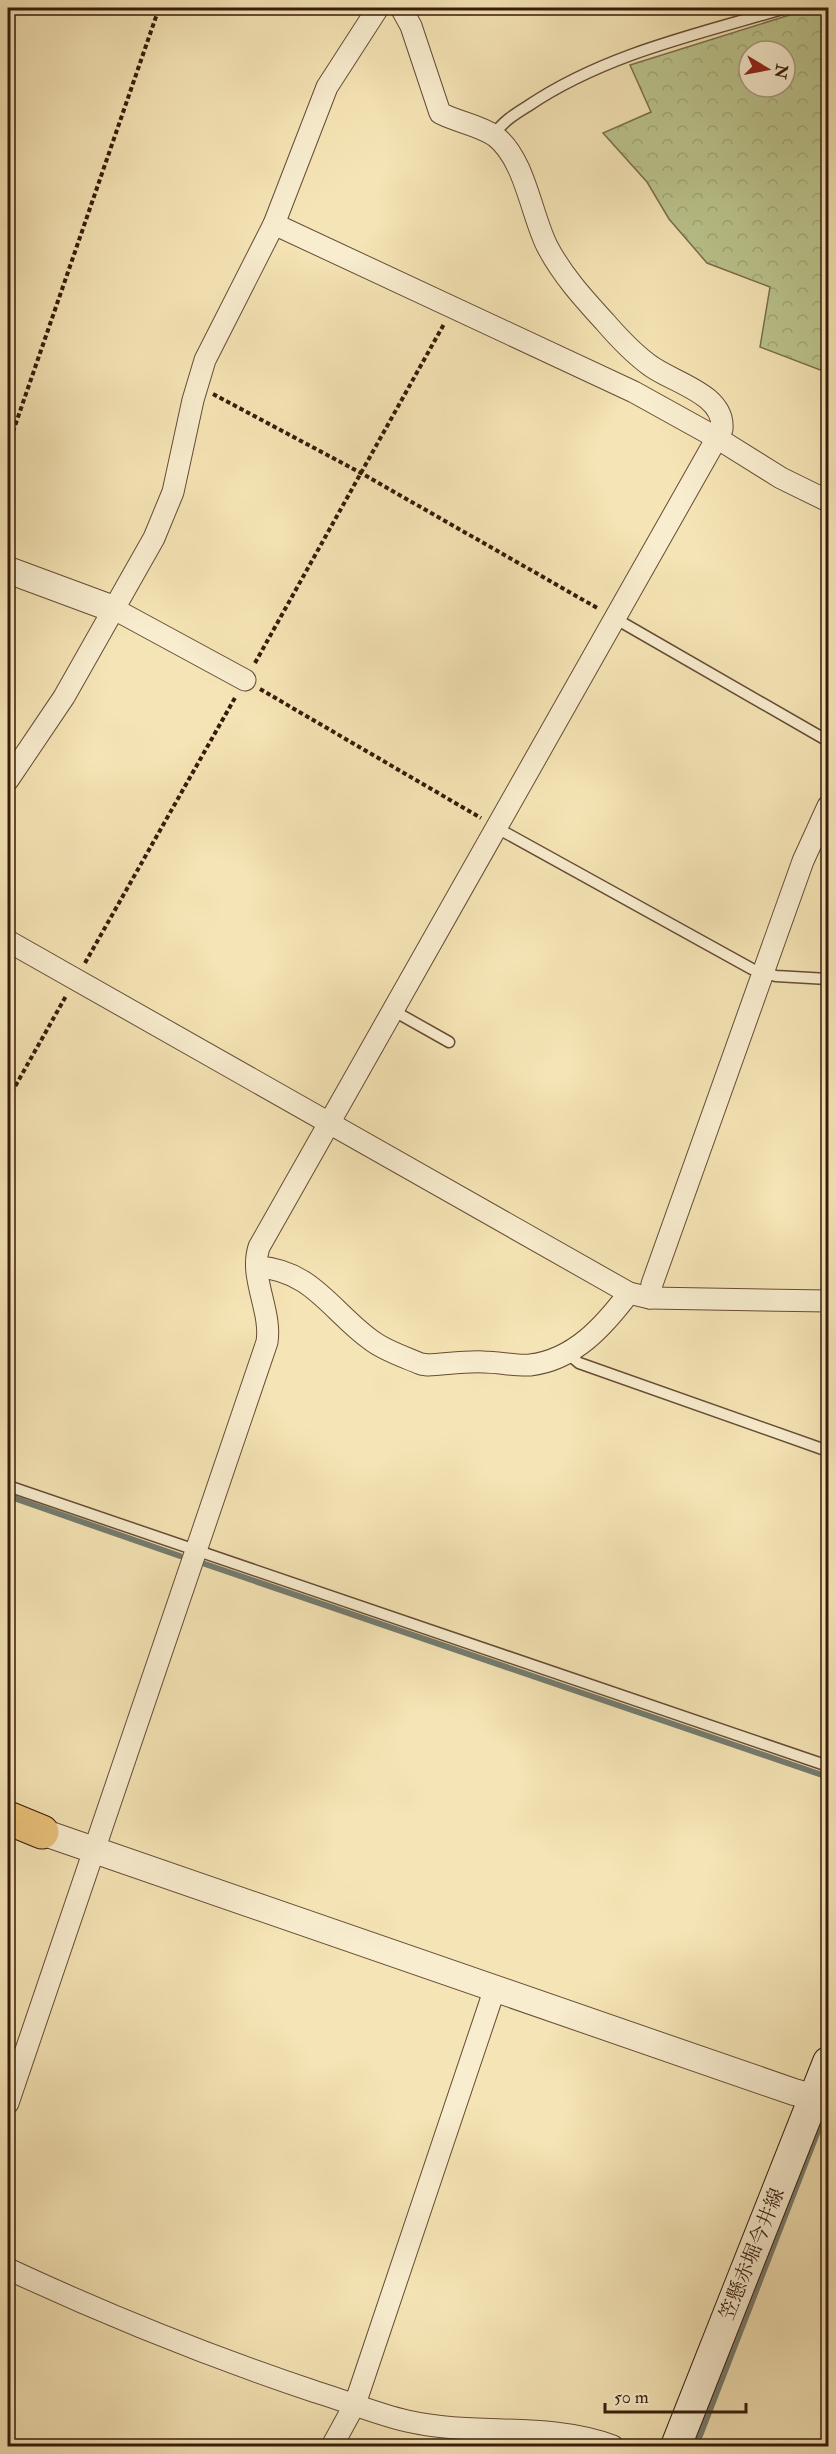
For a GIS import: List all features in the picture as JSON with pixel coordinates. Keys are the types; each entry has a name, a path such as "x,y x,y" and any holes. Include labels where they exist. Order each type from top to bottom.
{"main road":[{"path":"8,1820 42,1832"},
{"name":"笠懸赤堀今井線","path":"676,2446 822,2099 828,2062"}],"street":[{"path":"8,780 64,697 116,609 154,538 173,492 197,387 214,340 274,224 327,87 378,8"},
{"path":"8,2103 267,1342 268,1325 258,1267 259,1247 717,438 723,422 714,405 649,365 608,325 565,276 546,244 512,156 494,135 440,113 411,26 401,8"},
{"path":"274,224 641,396 717,438 781,478 828,501"},
{"path":"8,570 116,609 245,680"},
{"path":"650,1298 652,1284 809,843 828,806"},
{"path":"8,941 629,1293 650,1298 828,1301"},
{"path":"258,1267 272,1268 311,1284 372,1341 421,1364 482,1362 530,1365 567,1353 596,1332 629,1293"},
{"path":"42,1832 822,2099"},
{"path":"332,2446 355,2404 495,1988"},
{"path":"10,2276 273,2378 405,2420 441,2428 572,2433 613,2446"}],"lane":[{"path":"494,135 505,122 549,92 624,57 786,8"},
{"path":"615,619 828,741"},
{"path":"497,828 763,974 828,979"},
{"path":"394,1011 448,1042"},
{"path":"567,1353 579,1363 828,1451"},
{"path":"8,1486 828,1766"}],"path":[{"path":"8,446 159,8"},
{"path":"8,1099 245,680 452,307"},
{"path":"197,387 361,473 615,619"},
{"path":"245,680 497,828"}],"green space":[{"path":"812,8 828,8 828,373 760,347 770,287 707,263 669,219 647,182 603,133 651,112 630,65"}],"waterway":[{"path":"8,1496 180,1556"},
{"path":"205,1564 828,1777"},
{"path":"696,2446 823,2118"}]}
